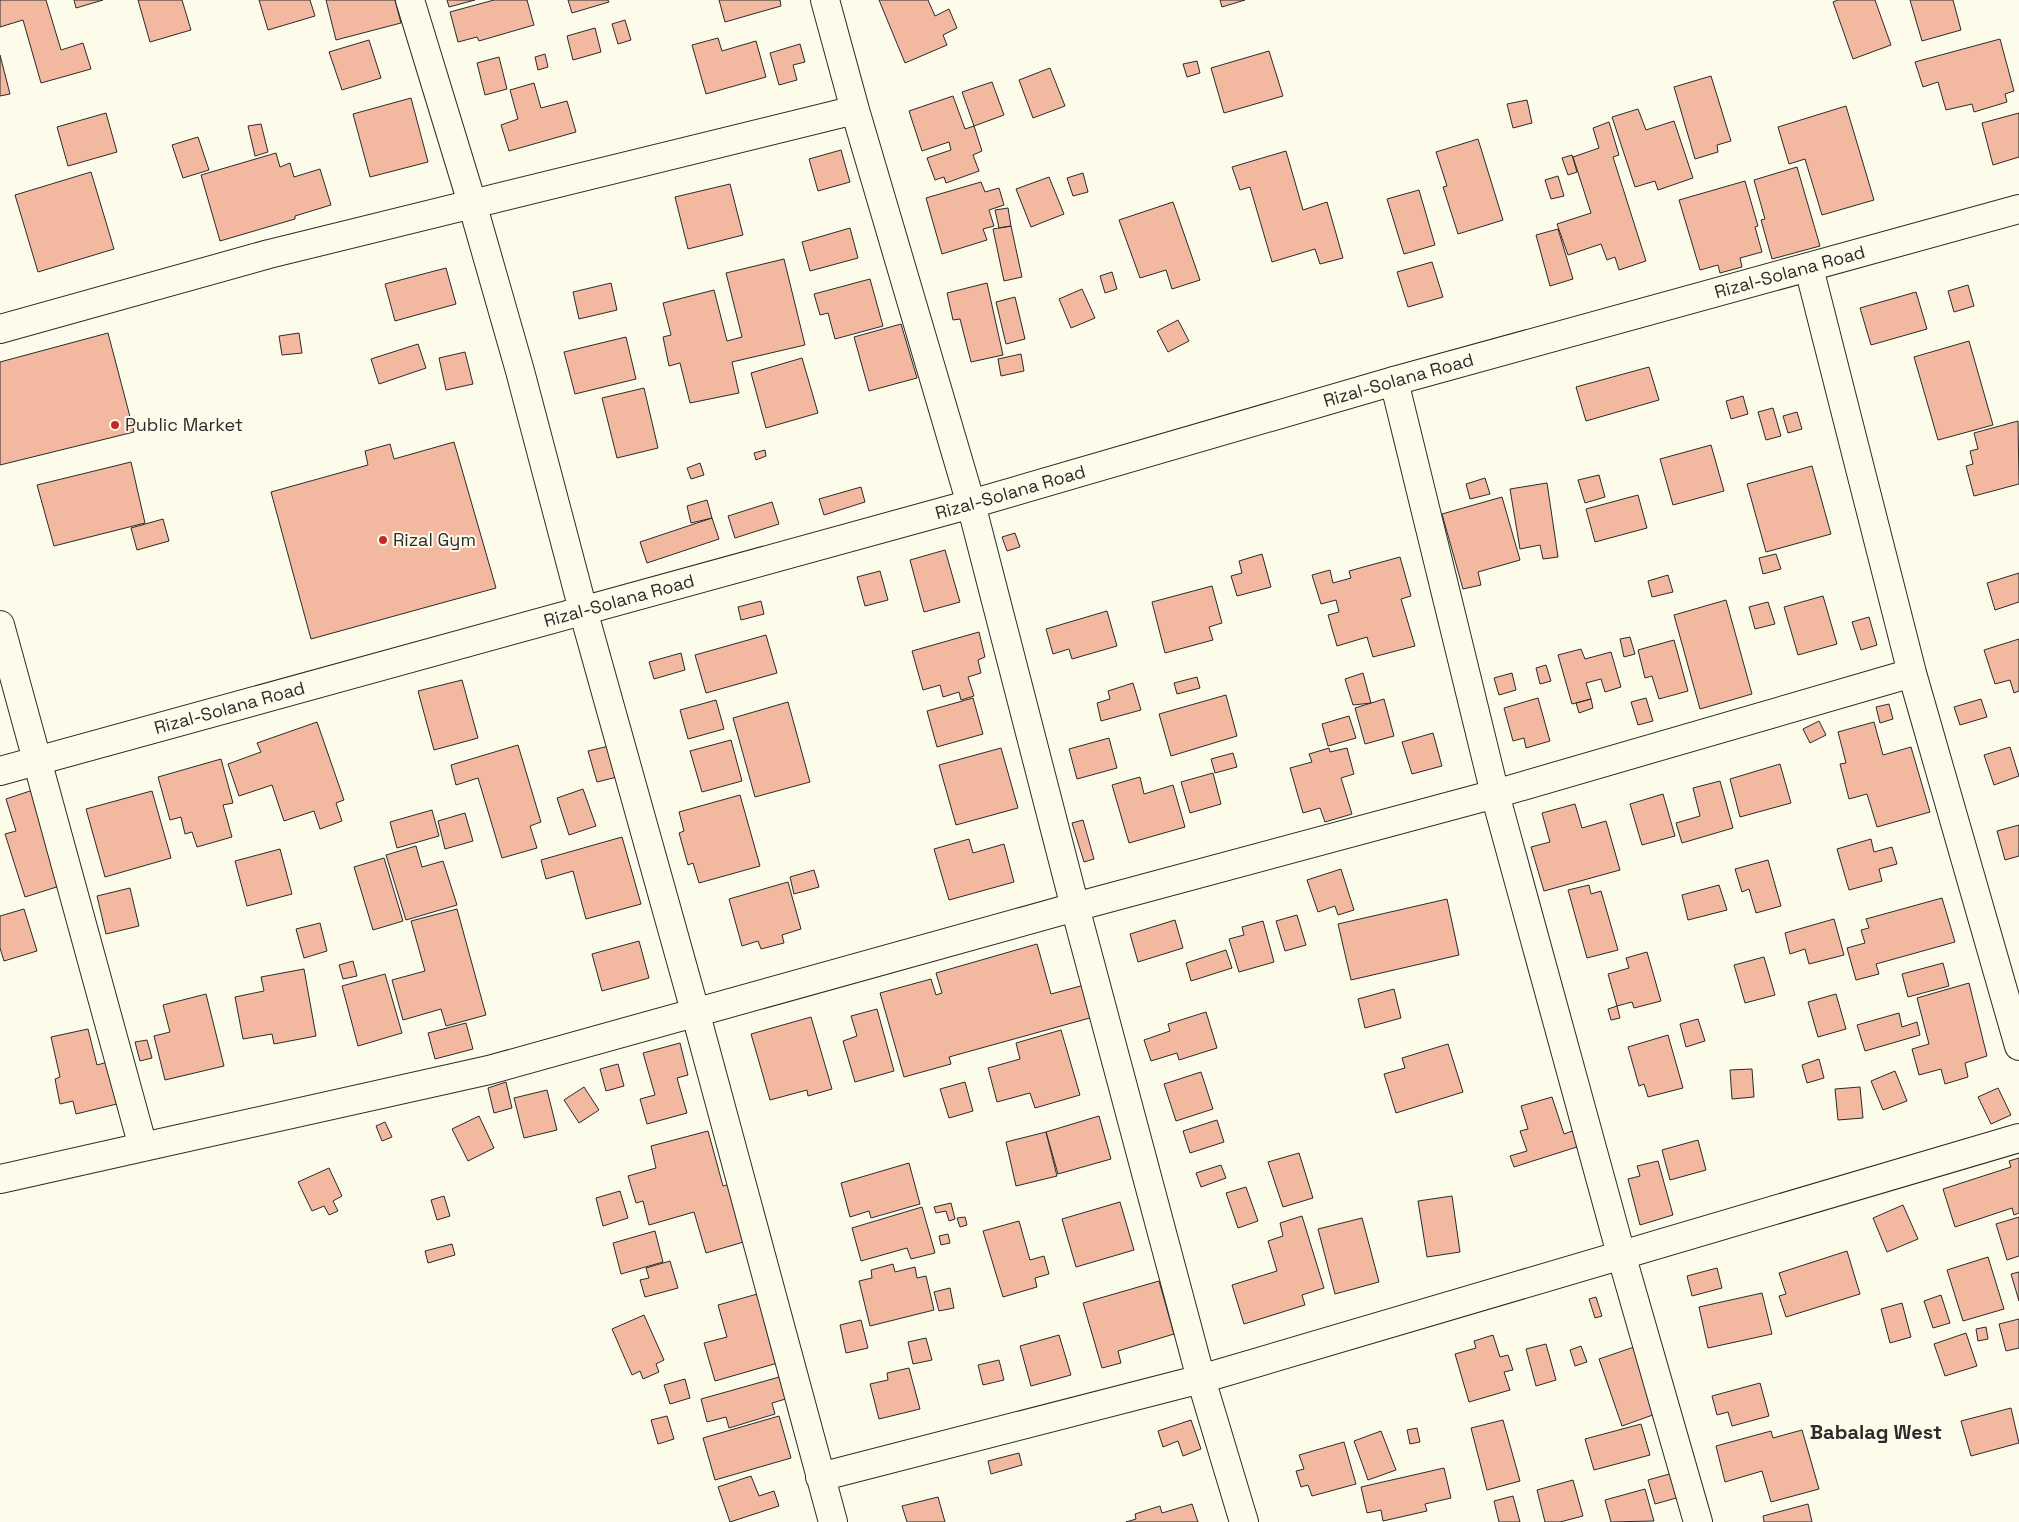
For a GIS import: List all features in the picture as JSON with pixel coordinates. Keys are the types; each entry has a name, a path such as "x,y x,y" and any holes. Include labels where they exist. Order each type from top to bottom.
{"street":[{"path":"410,0 472,203 522,380 583,610 695,1012 833,1522"},
{"path":"825,0 855,110 971,504 1075,907 1201,1379 1244,1522"},
{"path":"0,329 269,254 855,110"},
{"name":"Rizal-Solana Road","path":"0,771 971,504 1394,381 1809,268 2019,208"},
{"path":"1809,268 1912,674 2019,1046"},
{"path":"1394,381 1495,794 1620,1254 1698,1522"},
{"path":"0,625 143,1147"},
{"path":"0,1179 489,1070 1075,907 1495,794 1912,674"},
{"path":"820,1477 1201,1379 2019,1138"}],"building":[{"path":"0,0 46,0 61,50 83,43 91,69 41,83 23,20 0,27"},
{"path":"74,0 103,0 76,8"},
{"path":"138,0 182,0 191,30 150,42"},
{"path":"259,0 310,0 315,16 268,30"},
{"path":"326,0 395,0 401,23 336,40"},
{"path":"447,0 475,0 449,7"},
{"path":"494,0 527,0 534,25 479,41 477,37 458,42 450,12"},
{"path":"568,0 608,0 609,2 572,13"},
{"path":"719,0 780,0 781,6 725,22"},
{"path":"879,0 928,0 935,16 949,9 957,28 943,35 947,45 905,63"},
{"path":"1220,0 1245,0 1222,7"},
{"path":"1838,0 1875,0 1891,45 1853,59 1833,2"},
{"path":"1910,0 1953,0 1961,30 1922,41"},
{"path":"625,20 631,40 618,44 612,24"},
{"path":"595,28 601,52 573,60 567,36"},
{"path":"718,38 722,51 756,41 766,77 706,94 692,45"},
{"path":"2000,39 2014,91 2005,94 2007,102 1974,112 1972,104 1946,110 1938,82 1923,87 1915,62"},
{"path":"369,40 381,78 342,90 329,52"},
{"path":"800,44 805,62 793,65 797,80 779,85 770,53"},
{"path":"1269,51 1283,96 1224,113 1211,68"},
{"path":"545,54 548,67 538,70 535,57"},
{"path":"0,55 10,94 0,96"},
{"path":"499,57 507,89 485,95 477,63"},
{"path":"1197,61 1200,73 1187,77 1183,64"},
{"path":"1050,68 1065,106 1033,118 1019,80"},
{"path":"1711,76 1731,141 1717,145 1718,152 1695,159 1674,87"},
{"path":"992,82 1004,115 974,126 962,92"},
{"path":"534,83 541,108 567,101 576,132 509,151 501,125 518,119 510,90"},
{"path":"953,96 965,129 974,126 982,151 973,155 979,171 946,183 944,177 935,180 927,158 951,150 949,142 922,151 909,111"},
{"path":"411,98 428,162 370,177 353,114"},
{"path":"1527,100 1532,123 1513,128 1507,104"},
{"path":"1846,106 1874,200 1822,215 1805,159 1789,164 1778,127"},
{"path":"1638,109 1646,130 1674,121 1693,178 1658,190 1655,181 1635,187 1612,117"},
{"path":"106,113 117,152 68,166 57,127"},
{"path":"2019,113 2019,157 1993,165 1982,123"},
{"path":"1609,122 1619,155 1613,157 1646,261 1619,270 1615,257 1607,260 1601,244 1568,255 1557,224 1591,213 1573,157 1599,148 1593,128"},
{"path":"261,124 268,152 255,156 248,126"},
{"path":"198,137 209,170 183,178 172,145"},
{"path":"1478,139 1503,220 1458,234 1443,187 1447,186 1436,152"},
{"path":"841,150 850,182 818,191 809,159"},
{"path":"1286,151 1303,210 1327,202 1343,258 1320,264 1315,249 1272,262 1250,187 1240,190 1232,167"},
{"path":"276,153 280,167 290,163 294,177 320,169 331,205 295,216 295,219 220,241 201,175"},
{"path":"1572,155 1577,172 1568,175 1562,158"},
{"path":"1797,167 1820,246 1772,259 1761,220 1765,219 1754,180"},
{"path":"91,172 114,249 38,272 15,195"},
{"path":"1083,173 1088,192 1073,196 1067,178"},
{"path":"1558,176 1564,196 1551,199 1545,180"},
{"path":"1049,177 1064,214 1031,227 1016,189"},
{"path":"1745,181 1758,226 1755,227 1762,252 1740,258 1742,267 1720,273 1718,265 1700,270 1679,200"},
{"path":"981,182 985,192 999,188 1004,205 989,210 994,226 983,229 987,240 942,254 926,198"},
{"path":"730,184 743,235 688,249 675,197"},
{"path":"1419,190 1435,245 1404,254 1387,199"},
{"path":"1173,202 1200,280 1172,289 1166,270 1140,278 1119,220"},
{"path":"1008,208 1011,226 999,228 995,210"},
{"path":"1011,226 1022,277 1004,281 993,229"},
{"path":"850,228 858,258 810,271 802,242"},
{"path":"1558,229 1573,279 1550,286 1536,235"},
{"path":"784,259 805,345 732,362 739,393 690,403 680,363 669,366 663,337 671,335 663,303 714,290 727,341 742,337 726,273"},
{"path":"1432,262 1443,297 1408,307 1397,272"},
{"path":"446,268 456,304 395,321 385,284"},
{"path":"1112,272 1117,289 1105,293 1100,276"},
{"path":"870,279 883,326 835,339 828,313 820,315 814,294"},
{"path":"611,283 617,310 579,319 573,292"},
{"path":"987,283 1003,355 971,362 960,319 953,320 947,293"},
{"path":"1968,285 1974,306 1954,312 1948,291"},
{"path":"1082,289 1095,318 1071,328 1059,299"},
{"path":"1916,292 1927,329 1871,345 1860,308"},
{"path":"1015,297 1025,339 1006,344 996,302"},
{"path":"1178,320 1189,341 1168,352 1157,331"},
{"path":"901,324 917,378 869,391 854,337"},
{"path":"108,333 134,432 0,465 0,362"},
{"path":"299,333 302,353 282,355 279,336"},
{"path":"626,337 636,379 575,394 564,352"},
{"path":"1969,341 1993,425 1938,440 1914,357"},
{"path":"418,344 426,368 379,384 371,359"},
{"path":"465,352 473,384 446,390 439,358"},
{"path":"1021,354 1024,371 1001,376 998,359"},
{"path":"802,358 818,413 766,428 751,373"},
{"path":"1649,367 1659,400 1586,421 1576,387"},
{"path":"644,388 658,448 617,458 602,398"},
{"path":"1743,396 1748,414 1731,419 1726,401"},
{"path":"1773,408 1781,436 1766,440 1758,412"},
{"path":"1797,412 1802,429 1788,433 1783,416"},
{"path":"2018,421 2019,484 1974,496 1966,466 1973,464 1970,451 1978,449 1974,433"},
{"name":"Rizal Gym","path":"454,442 496,588 311,639 271,492 368,465 365,451 390,444 394,459"},
{"path":"1711,445 1724,491 1673,505 1660,459"},
{"path":"765,450 766,456 756,460 754,453"},
{"path":"131,462 145,523 54,546 37,485"},
{"path":"700,463 704,475 691,479 687,468"},
{"path":"1812,466 1831,534 1766,552 1747,484"},
{"path":"1599,475 1605,497 1585,503 1578,480"},
{"path":"1485,478 1490,494 1470,499 1466,484"},
{"path":"1547,483 1558,557 1543,559 1540,545 1520,549 1510,489"},
{"path":"861,487 865,502 824,515 819,499"},
{"path":"1638,495 1647,528 1595,542 1586,509"},
{"path":"1502,497 1520,560 1478,572 1481,585 1463,589 1442,514"},
{"path":"707,500 712,518 691,523 687,506"},
{"path":"772,502 779,524 735,538 728,516"},
{"path":"712,518 719,539 647,563 640,542"},
{"path":"163,519 169,541 137,550 131,528"},
{"path":"1015,533 1020,547 1007,551 1002,537"},
{"path":"945,550 960,602 924,612 910,560"},
{"path":"1262,554 1271,587 1237,596 1231,576 1242,573 1239,561"},
{"path":"1776,554 1781,569 1763,574 1759,558"},
{"path":"1400,557 1411,596 1401,599 1415,646 1373,657 1367,637 1337,646 1328,615 1339,612 1336,600 1321,604 1312,575 1330,570 1333,583 1351,578 1349,571"},
{"path":"880,571 888,600 865,606 857,577"},
{"path":"2019,573 2019,602 1995,610 1987,583"},
{"path":"1668,575 1673,592 1652,597 1648,581"},
{"path":"1212,586 1222,623 1209,627 1213,640 1165,653 1152,602"},
{"path":"1823,596 1837,644 1798,655 1784,607"},
{"path":"1726,600 1752,694 1700,709 1674,615"},
{"path":"761,601 764,614 741,620 738,607"},
{"path":"1768,602 1775,624 1755,629 1749,607"},
{"path":"1107,611 1117,646 1072,659 1069,649 1053,654 1046,629"},
{"path":"1869,617 1877,645 1861,650 1852,622"},
{"path":"979,632 985,657 978,660 981,673 968,677 974,696 961,700 959,692 943,697 940,685 923,690 912,651"},
{"path":"766,635 777,673 706,693 695,655"},
{"path":"1630,637 1635,654 1624,657 1620,639"},
{"path":"2019,639 2019,691 2014,693 2010,680 1995,684 1984,650"},
{"path":"1674,640 1688,691 1659,699 1652,676 1645,678 1638,650"},
{"path":"1581,649 1585,659 1611,652 1621,687 1605,692 1601,679 1586,683 1591,699 1572,704 1558,655"},
{"path":"681,653 685,670 654,679 649,662"},
{"path":"1546,665 1551,681 1540,684 1536,668"},
{"path":"1363,673 1371,703 1353,705 1345,679"},
{"path":"1512,673 1516,690 1499,695 1494,678"},
{"path":"1197,677 1200,688 1177,694 1174,683"},
{"path":"462,680 478,738 434,750 418,691"},
{"path":"1133,683 1141,710 1101,721 1097,703 1110,699 1108,691"},
{"path":"1226,695 1237,736 1171,756 1159,714"},
{"path":"973,698 983,734 937,747 927,711"},
{"path":"1538,698 1550,741 1526,748 1524,738 1513,741 1504,708"},
{"path":"1646,698 1653,721 1638,725 1631,702"},
{"path":"1384,699 1394,736 1365,744 1355,708"},
{"path":"1591,699 1593,708 1579,713 1576,703"},
{"path":"1981,699 1987,717 1960,725 1954,707"},
{"path":"716,700 724,729 688,739 680,710"},
{"path":"788,702 810,782 755,797 733,718"},
{"path":"1889,704 1893,719 1880,723 1876,707"},
{"path":"1349,716 1356,738 1328,746 1322,724"},
{"path":"1819,721 1826,735 1810,743 1803,729"},
{"path":"317,722 344,800 336,803 342,821 320,829 314,811 284,821 272,785 239,796 228,764 261,752 257,743"},
{"path":"1874,722 1883,755 1911,747 1930,812 1877,827 1867,794 1849,799 1840,764 1846,763 1838,732"},
{"path":"1433,733 1442,766 1412,774 1402,742"},
{"path":"1109,738 1117,768 1077,779 1069,749"},
{"path":"731,740 742,781 702,792 690,751"},
{"path":"518,745 541,822 530,826 537,848 502,858 478,778 456,785 451,765"},
{"path":"609,746 617,777 597,782 588,751"},
{"path":"2010,747 2019,776 1994,785 1984,755"},
{"path":"1001,748 1018,808 956,825 939,765"},
{"path":"1329,748 1330,752 1347,748 1354,774 1341,778 1352,814 1325,822 1320,808 1303,813 1290,768 1312,762 1309,754"},
{"path":"1233,753 1237,767 1215,773 1211,759"},
{"path":"221,759 233,803 223,805 232,837 197,847 192,832 185,834 181,817 170,820 158,777"},
{"path":"1780,764 1791,803 1740,817 1730,779"},
{"path":"1213,773 1221,804 1190,813 1181,782"},
{"path":"1140,777 1144,794 1173,785 1185,827 1129,843 1112,785"},
{"path":"1720,781 1733,828 1682,843 1676,823 1700,816 1693,788"},
{"path":"583,789 596,826 569,835 557,798"},
{"path":"33,790 63,885 25,897 5,834 16,831 6,799"},
{"path":"152,791 171,858 105,877 86,809"},
{"path":"1663,794 1675,836 1642,845 1630,804"},
{"path":"740,795 760,866 699,883 693,863 688,865 679,833 684,831 679,812"},
{"path":"1575,804 1582,828 1606,821 1620,870 1544,891 1531,847 1550,842 1542,813"},
{"path":"432,810 439,836 397,848 390,822"},
{"path":"465,813 473,841 445,849 438,821"},
{"path":"1083,820 1094,859 1084,862 1072,823"},
{"path":"2019,825 2019,856 2005,860 1997,831"},
{"path":"622,837 641,904 586,919 573,871 546,879 541,860"},
{"path":"969,839 973,853 1004,844 1014,882 949,900 934,849"},
{"path":"1871,839 1874,852 1892,847 1897,864 1879,869 1882,881 1849,890 1837,849"},
{"path":"416,846 422,867 443,861 457,905 406,920 386,855"},
{"path":"280,849 292,894 247,906 235,861"},
{"path":"384,858 403,921 373,930 354,867"},
{"path":"1768,860 1781,906 1756,913 1749,889 1742,892 1735,869"},
{"path":"1341,869 1354,910 1338,915 1335,906 1318,912 1307,880"},
{"path":"814,870 819,887 794,894 790,877"},
{"path":"788,882 801,929 782,935 784,943 761,949 758,941 742,946 729,899"},
{"path":"1589,885 1591,894 1601,891 1618,950 1587,958 1568,890"},
{"path":"1719,885 1727,910 1688,920 1682,895"},
{"path":"130,888 139,926 106,934 97,896"},
{"path":"1942,898 1955,942 1876,964 1879,974 1856,980 1847,948 1865,943 1861,930 1869,928 1866,919"},
{"path":"1447,899 1459,955 1351,980 1338,924"},
{"path":"24,909 37,951 4,961 0,948 0,916"},
{"path":"457,909 486,1015 446,1026 441,1009 403,1020 392,980 425,971 411,921"},
{"path":"1297,915 1306,945 1285,951 1276,921"},
{"path":"1834,919 1844,955 1809,964 1805,949 1790,954 1785,933"},
{"path":"1175,920 1183,948 1138,962 1130,934"},
{"path":"1263,921 1274,962 1239,972 1229,939 1244,935 1242,927"},
{"path":"320,923 327,951 304,958 296,929"},
{"path":"639,941 649,978 602,991 592,954"},
{"path":"1037,944 1051,994 1088,984 1097,1016 949,1057 951,1064 904,1077 880,993 931,979 936,995 942,993 936,973"},
{"path":"1226,950 1232,968 1191,981 1186,963"},
{"path":"1647,952 1661,1001 1634,1008 1632,1002 1617,1006 1608,974 1629,968 1626,958"},
{"path":"1764,957 1775,995 1745,1003 1734,965"},
{"path":"353,961 357,976 343,979 339,965"},
{"path":"1943,963 1949,986 1908,997 1902,974"},
{"path":"304,969 316,1036 274,1044 272,1034 243,1039 235,997 264,991 261,977"},
{"path":"385,974 402,1033 358,1046 342,986"},
{"path":"1969,983 1987,1056 1965,1063 1968,1077 1945,1084 1941,1069 1919,1075 1912,1049 1929,1044 1917,998"},
{"path":"1394,989 1401,1018 1365,1028 1358,999"},
{"path":"206,994 224,1066 165,1080 154,1036 170,1032 163,1005"},
{"path":"1836,994 1846,1029 1818,1037 1808,1002"},
{"path":"1617,1006 1620,1018 1611,1020 1608,1009"},
{"path":"877,1009 894,1071 855,1082 843,1041 857,1036 851,1016"},
{"path":"1206,1012 1217,1048 1179,1060 1177,1053 1151,1061 1144,1040 1170,1031 1168,1024"},
{"path":"1899,1013 1902,1027 1917,1022 1920,1035 1865,1051 1857,1025"},
{"path":"811,1017 832,1089 808,1096 807,1090 770,1100 751,1034"},
{"path":"1698,1019 1705,1041 1686,1047 1680,1024"},
{"path":"466,1023 473,1049 435,1059 428,1033"},
{"path":"88,1029 97,1065 115,1060 125,1102 76,1114 73,1101 60,1104 55,1079 60,1077 51,1037"},
{"path":"1061,1030 1080,1095 1035,1108 1030,1093 997,1102 988,1068 1020,1059 1016,1043"},
{"path":"1668,1035 1683,1088 1648,1097 1644,1084 1639,1086 1628,1047"},
{"path":"147,1040 152,1058 140,1061 135,1042"},
{"path":"680,1043 688,1075 677,1078 687,1113 647,1124 640,1099 655,1095 643,1053"},
{"path":"1448,1044 1463,1092 1396,1113 1384,1074 1405,1068 1402,1058"},
{"path":"1819,1059 1824,1078 1807,1083 1802,1065"},
{"path":"618,1064 624,1086 606,1091 600,1069"},
{"path":"1752,1069 1754,1097 1732,1099 1730,1070"},
{"path":"1895,1071 1907,1101 1883,1110 1871,1081"},
{"path":"1201,1072 1213,1109 1176,1121 1164,1084"},
{"path":"506,1082 512,1108 494,1113 488,1088"},
{"path":"965,1082 973,1111 949,1118 940,1089"},
{"path":"584,1087 599,1110 579,1123 564,1100"},
{"path":"1860,1087 1863,1118 1838,1120 1835,1089"},
{"path":"1998,1088 2011,1115 1991,1124 1978,1097"},
{"path":"547,1090 557,1130 524,1138 514,1098"},
{"path":"1552,1097 1564,1134 1575,1130 1580,1146 1514,1167 1510,1156 1527,1151 1520,1131 1528,1129 1521,1106"},
{"path":"479,1116 494,1148 468,1161 452,1129"},
{"path":"1099,1116 1111,1159 1058,1174 1046,1132"},
{"path":"1217,1120 1224,1142 1190,1153 1183,1131"},
{"path":"385,1122 392,1137 382,1141 376,1126"},
{"path":"708,1131 723,1186 730,1184 747,1241 706,1253 694,1212 649,1225 643,1201 636,1203 628,1176 656,1168 651,1146"},
{"path":"1046,1132 1057,1176 1016,1186 1006,1142"},
{"path":"1698,1140 1706,1170 1670,1180 1662,1150"},
{"path":"1299,1153 1313,1198 1283,1207 1268,1162"},
{"path":"2019,1158 2019,1213 2014,1215 2012,1208 1955,1227 1943,1189 2011,1167 2009,1161"},
{"path":"1658,1161 1673,1215 1640,1225 1628,1179 1640,1176 1637,1166"},
{"path":"909,1163 920,1204 871,1218 869,1211 850,1217 841,1183"},
{"path":"1221,1165 1226,1178 1201,1187 1196,1173"},
{"path":"329,1168 342,1196 333,1201 338,1211 329,1215 324,1206 312,1211 298,1182"},
{"path":"1246,1187 1258,1221 1238,1228 1226,1193"},
{"path":"620,1191 628,1218 603,1226 596,1198"},
{"path":"444,1196 450,1216 437,1220 431,1200"},
{"path":"1452,1196 1460,1252 1427,1257 1418,1201"},
{"path":"1120,1202 1134,1250 1076,1267 1062,1219"},
{"path":"951,1203 955,1219 949,1221 946,1211 936,1213 934,1207"},
{"path":"1903,1205 1918,1239 1887,1252 1873,1218"},
{"path":"922,1207 935,1253 911,1259 907,1248 861,1261 852,1228"},
{"path":"1302,1216 1324,1288 1302,1295 1305,1305 1244,1324 1232,1285 1277,1271 1268,1241 1283,1236 1280,1223"},
{"path":"965,1217 967,1225 960,1227 957,1218"},
{"path":"2019,1217 2019,1256 2007,1260 1996,1224"},
{"path":"1362,1218 1379,1282 1335,1294 1318,1229"},
{"path":"1019,1221 1030,1260 1044,1256 1049,1274 1035,1278 1037,1287 1003,1297 983,1231"},
{"path":"655,1231 663,1262 621,1274 613,1243"},
{"path":"948,1234 950,1243 941,1245 939,1236"},
{"path":"452,1244 455,1255 428,1263 425,1251"},
{"path":"1847,1251 1860,1294 1786,1317 1779,1296 1786,1294 1779,1273"},
{"path":"1988,1257 2004,1309 1963,1321 1947,1270"},
{"path":"670,1261 678,1288 645,1297 640,1280 649,1278 646,1268"},
{"path":"893,1264 895,1272 915,1267 917,1278 926,1276 934,1310 870,1326 859,1281 872,1278 871,1270"},
{"path":"1717,1268 1722,1288 1692,1296 1687,1276"},
{"path":"2019,1272 2019,1301 2011,1274"},
{"path":"1159,1281 1174,1334 1118,1351 1121,1363 1102,1368 1083,1303"},
{"path":"950,1288 954,1308 939,1311 934,1292"},
{"path":"761,1293 781,1362 715,1381 704,1343 727,1337 718,1305"},
{"path":"1762,1293 1772,1334 1708,1348 1699,1307"},
{"path":"1941,1295 1950,1323 1933,1328 1924,1301"},
{"path":"1596,1297 1602,1316 1595,1318 1589,1299"},
{"path":"1902,1303 1911,1337 1890,1343 1881,1309"},
{"path":"644,1315 664,1360 656,1364 659,1372 643,1379 640,1371 632,1375 612,1329"},
{"path":"2019,1319 2019,1348 2006,1351 1999,1324"},
{"path":"861,1320 868,1348 846,1353 840,1325"},
{"path":"1986,1327 1988,1339 1978,1341 1976,1329"},
{"path":"1966,1333 1977,1366 1945,1376 1934,1344"},
{"path":"1059,1335 1071,1375 1031,1386 1020,1346"},
{"path":"1493,1335 1500,1357 1508,1355 1513,1370 1504,1372 1510,1390 1469,1402 1455,1354 1476,1348 1474,1341"},
{"path":"926,1338 932,1360 913,1364 908,1342"},
{"path":"1546,1344 1556,1380 1536,1386 1526,1349"},
{"path":"1581,1346 1587,1362 1575,1366 1570,1350"},
{"path":"1637,1346 1661,1412 1622,1426 1599,1359"},
{"path":"999,1360 1004,1380 983,1385 978,1365"},
{"path":"909,1368 920,1409 879,1419 870,1384 888,1380 887,1373"},
{"path":"783,1376 789,1398 772,1403 775,1414 729,1428 726,1417 707,1422 701,1399"},
{"path":"685,1379 690,1398 670,1404 664,1385"},
{"path":"1760,1383 1769,1416 1732,1426 1728,1412 1717,1415 1712,1396"},
{"path":"2011,1408 2019,1443 1971,1456 1961,1421"},
{"path":"667,1416 674,1439 658,1444 651,1420"},
{"path":"779,1416 791,1458 715,1480 703,1438"},
{"path":"1191,1420 1201,1449 1183,1456 1178,1441 1163,1447 1158,1431"},
{"path":"1503,1420 1520,1481 1487,1490 1471,1428"},
{"path":"1641,1424 1650,1455 1594,1470 1585,1439"},
{"path":"1417,1428 1420,1442 1410,1444 1407,1430"},
{"path":"1802,1430 1819,1489 1771,1502 1762,1471 1725,1482 1716,1446 1771,1431 1773,1438"},
{"path":"1381,1431 1396,1470 1368,1480 1354,1441"},
{"path":"1344,1442 1356,1484 1312,1496 1308,1485 1301,1487 1296,1471 1304,1469 1299,1455"},
{"path":"1019,1453 1022,1465 991,1474 988,1461"},
{"path":"1444,1468 1451,1498 1425,1504 1427,1511 1383,1521 1381,1510 1367,1513 1361,1487"},
{"path":"1673,1473 1680,1497 1655,1504 1648,1480"},
{"path":"751,1476 759,1496 774,1491 779,1506 730,1522 718,1487"},
{"path":"1573,1480 1583,1516 1560,1522 1545,1522 1537,1490"},
{"path":"1645,1489 1654,1521 1611,1522 1605,1500"},
{"path":"1513,1496 1520,1522 1499,1522 1494,1501"},
{"path":"938,1497 945,1522 907,1522 902,1506"},
{"path":"1192,1504 1198,1522 1126,1522 1136,1519 1135,1514 1160,1506 1162,1513"},
{"path":"1808,1504 1812,1522 1764,1522 1763,1516"}],"place":[{"name":"Public Market","path":"115,425"},
{"name":"Rizal Gym","path":"383,540"}],"district":[{"name":"Babalag West","path":"1876,1432"}]}
